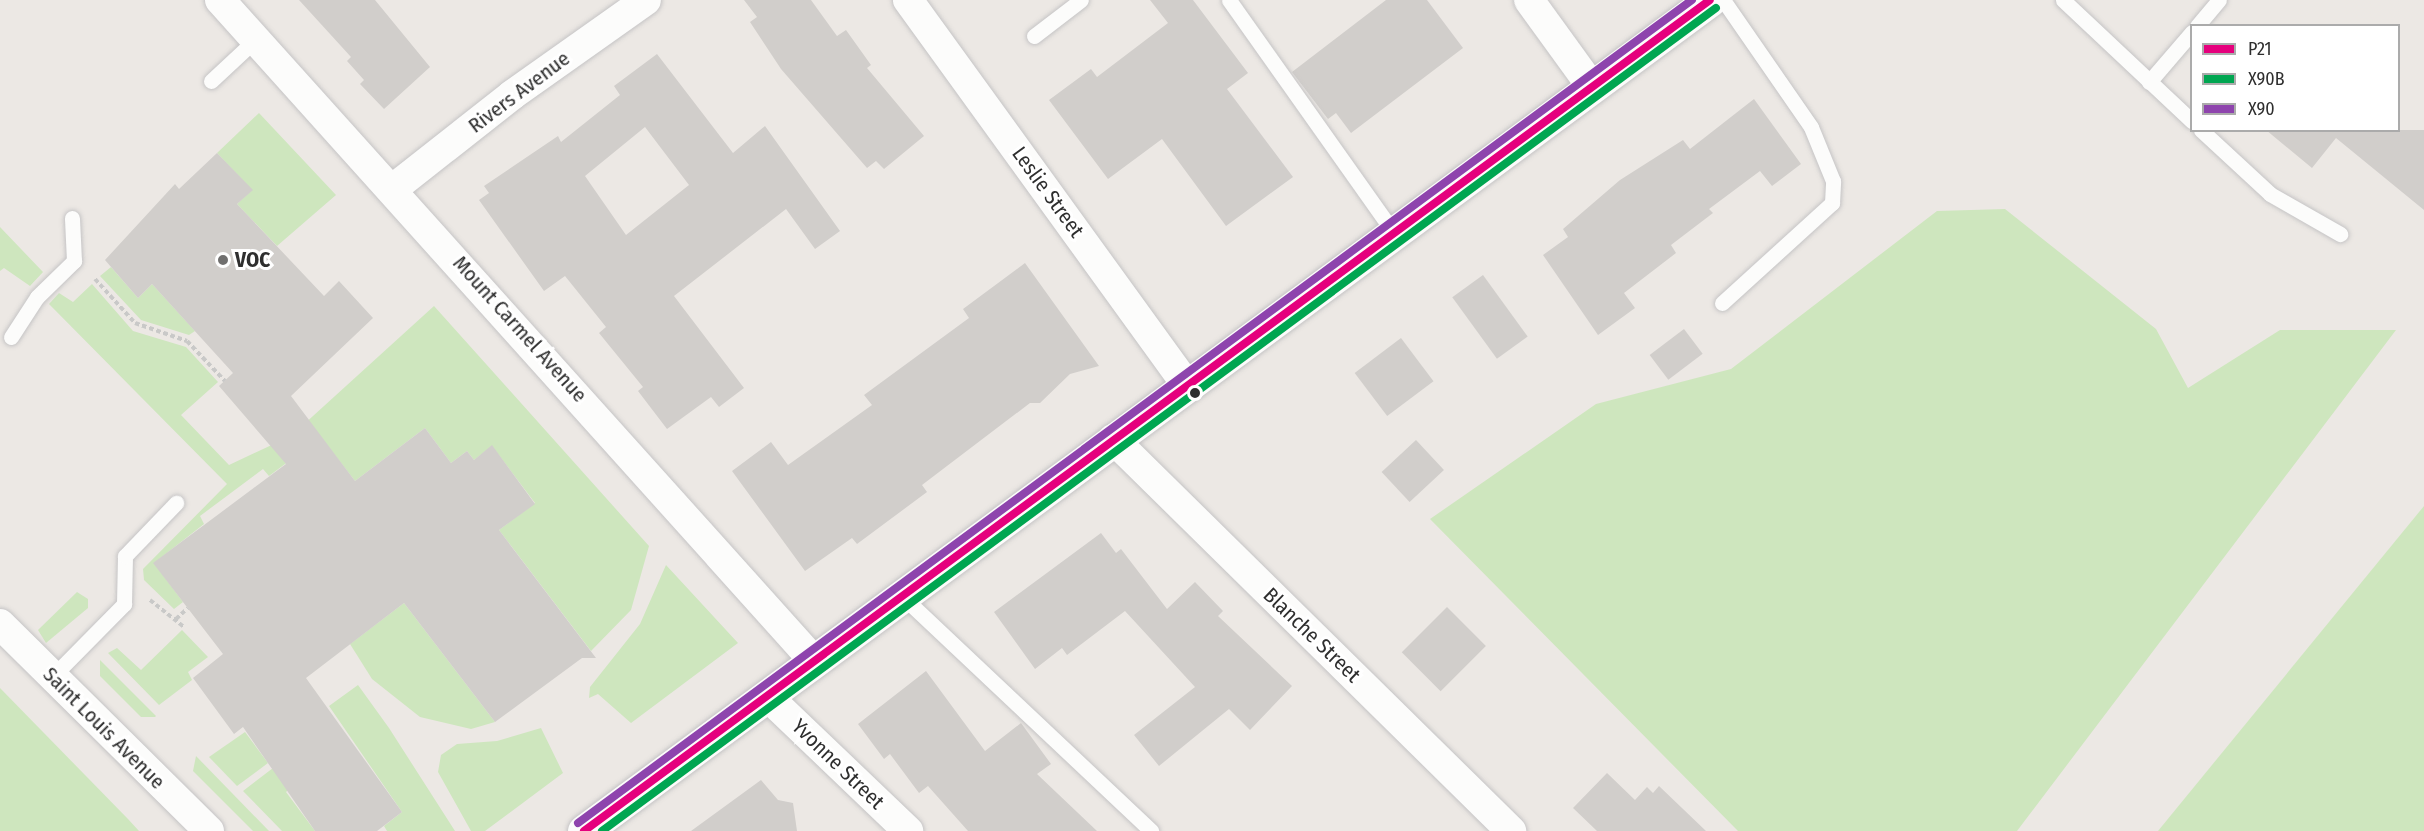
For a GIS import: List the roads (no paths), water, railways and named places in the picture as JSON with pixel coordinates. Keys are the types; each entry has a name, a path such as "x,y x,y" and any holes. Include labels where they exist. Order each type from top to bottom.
{"main road":[{"path":"584,831 1710,0"}],"street":[{"name":"Mount Carmel Avenue","path":"220,0 394,188 815,662"},
{"name":"Rivers Avenue","path":"394,188 512,94 646,0"},
{"name":"Leslie Street","path":"908,0 1187,385"},
{"path":"1529,0 1592,87"},
{"name":"Blanche Street","path":"1113,439 1511,831"},
{"name":"Saint Louis Avenue","path":"0,624 209,831"},
{"name":"Yvonne Street","path":"768,697 908,831"}],"lane":[{"path":"1034,36 1081,0"},
{"path":"1229,0 1393,232"},
{"path":"1722,303 1832,203 1833,181 1811,127 1723,0"},
{"path":"2062,0 2190,119"},
{"path":"2199,24 2219,0"},
{"path":"2149,82 2190,34"},
{"path":"211,81 255,39"},
{"path":"2203,132 2270,194 2340,234"},
{"path":"11,337 37,297 74,261 72,218"},
{"path":"52,677 124,604 128,590 125,556 176,503"},
{"path":"902,595 1151,831"}],"place":[{"name":"VOC","path":"223,260"}]}
